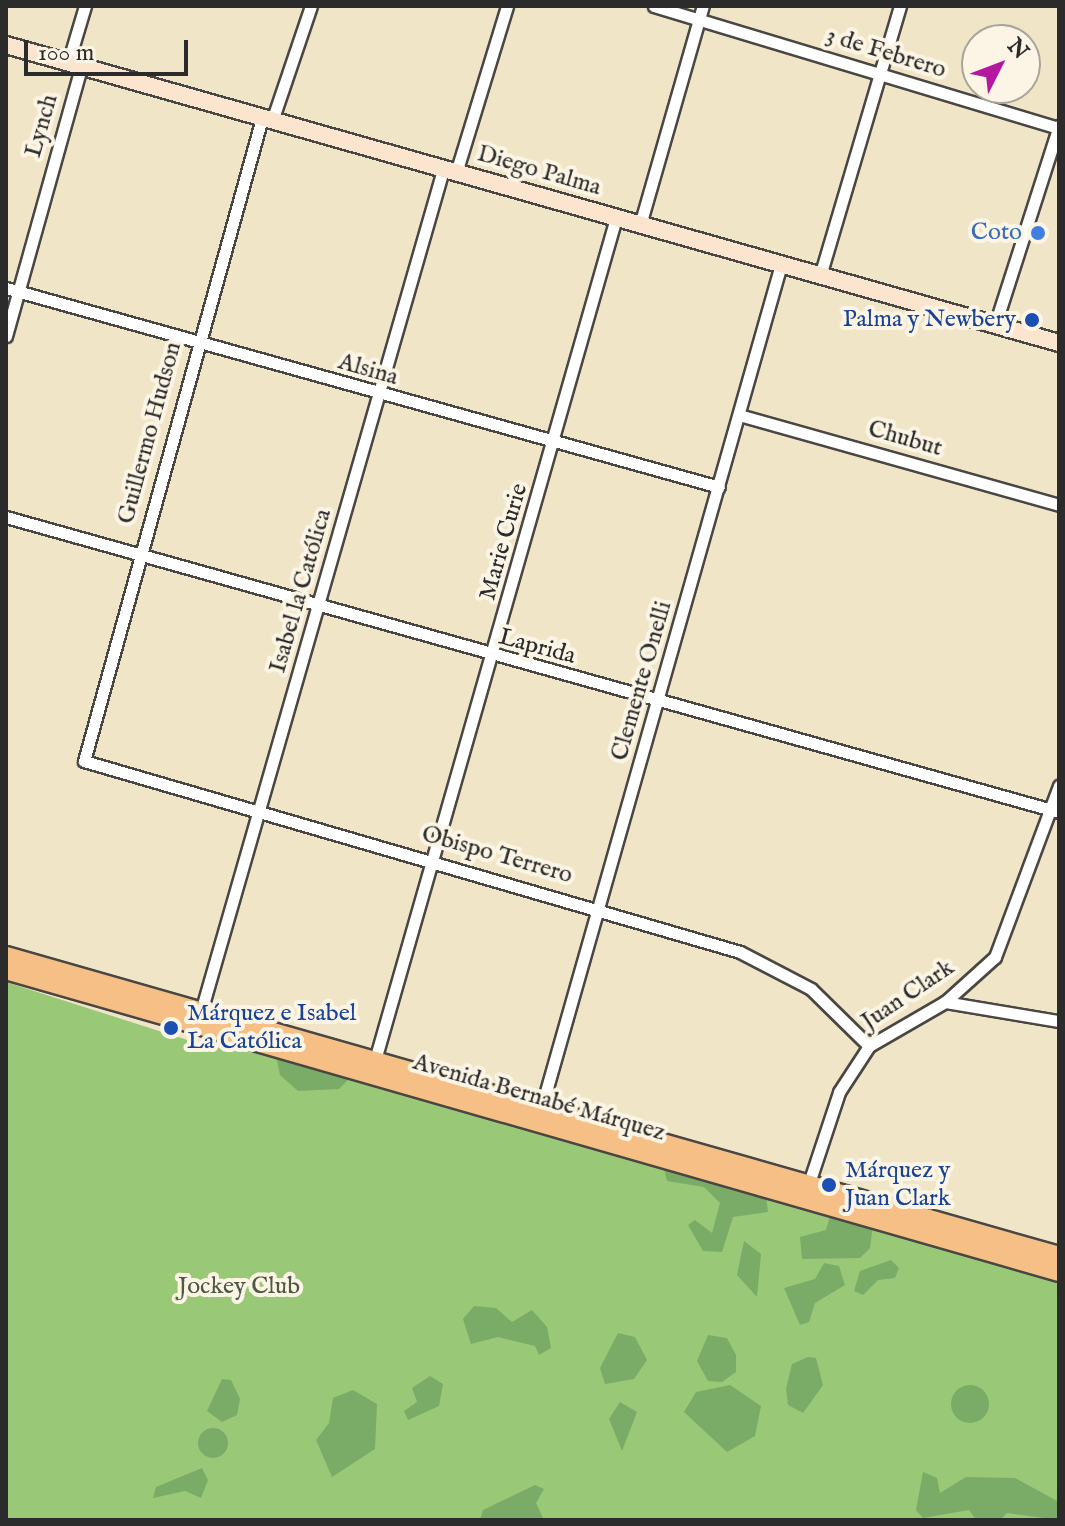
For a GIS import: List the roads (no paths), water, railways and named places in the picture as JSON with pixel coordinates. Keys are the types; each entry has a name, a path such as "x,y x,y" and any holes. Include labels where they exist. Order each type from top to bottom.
{"main road":[{"name":"Diego Palma","path":"6,45 1059,343"},
{"name":"Avenida Bernabé Márquez","path":"6,956 199,1018 806,1192 1059,1256"},
{"name":"Avenida Bernabé Márquez","path":"6,970 375,1060 1059,1272"}],"street":[{"name":"Lynch","path":"6,336 75,65 85,6"},
{"name":"Guillermo Hudson","path":"84,761 197,345 267,120 311,6"},
{"name":"Isabel la Católica","path":"199,1018 380,396 450,171 507,6"},
{"name":"3 de Febrero","path":"654,6 1059,127"},
{"path":"640,225 703,6"},
{"path":"820,276 900,6"},
{"path":"995,325 1059,127"},
{"name":"Marie Curie","path":"375,1060 495,658 616,218"},
{"name":"Clemente Onelli","path":"541,1109 660,703 781,264"},
{"name":"Alsina","path":"6,288 197,345 719,487"},
{"name":"Chubut","path":"739,415 1059,505"},
{"name":"Laprida","path":"6,517 320,609 1055,811"},
{"name":"Obispo Terrero","path":"84,761 601,909 784,970 869,1046"},
{"name":"Juan Clark","path":"806,1192 839,1092 869,1046 945,1002 1005,939 1055,811 1059,786"},
{"path":"945,1002 1059,1021"}],"place":[{"name":"Coto","path":"1038,233"},
{"name":"Palma y Newbery","path":"1032,320"},
{"name":"Márquez e Isabel La Católica","path":"171,1028"},
{"name":"Márquez y Juan Clark","path":"829,1185"}],"park label":[{"name":"Jockey Club","path":"239,1287"}]}
